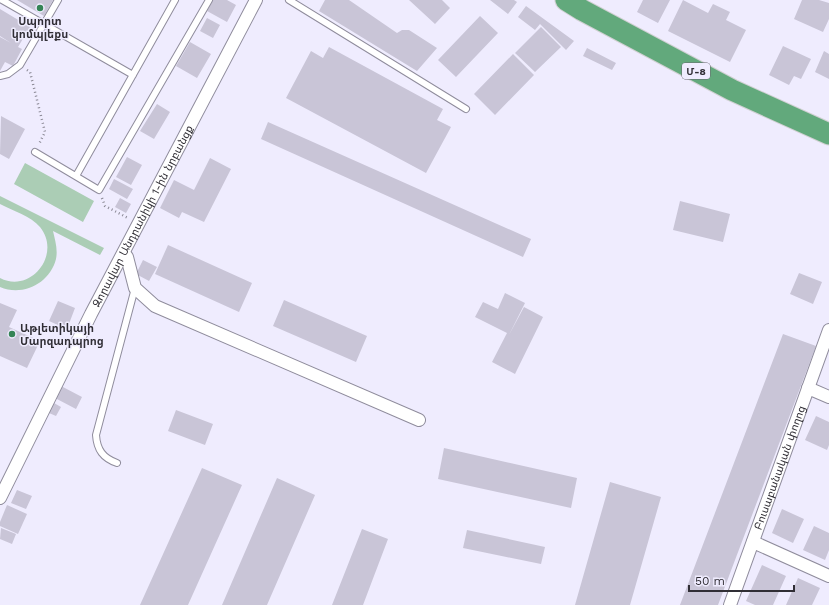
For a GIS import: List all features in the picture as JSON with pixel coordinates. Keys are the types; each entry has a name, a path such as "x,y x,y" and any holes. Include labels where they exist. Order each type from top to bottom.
{"highway":[{"name":"Մ-8","path":"566,0 732,90 829,134"}],"street":[{"name":"Զորավար Անդրանիկի 1-ին նրբանցք","path":"0,498 91,314 140,224 210,84 256,0"},
{"path":"124,253 127,257 135,288 155,306 419,420"},
{"name":"Բուսաբանական փողոց","path":"730,605 829,330"},
{"path":"808,388 829,397"},
{"path":"753,542 829,576"}],"lane":[{"path":"2,0 133,75"},
{"path":"0,76 8,74 20,65 58,0"},
{"path":"76,176 175,0"},
{"path":"36,152 99,190 209,0"},
{"path":"289,0 466,109"},
{"path":"117,463 107,459 97,447 96,435 135,288"}],"path":[{"path":"20,65 30,72 45,132 36,152"},
{"path":"99,190 105,206 140,224"}],"green space":[{"path":"25,163 94,201 83,222 14,184"},
{"path":"0,196 104,248 100,255 53,231 57,255 53,268 48,275 42,281 26,289 9,290 0,287 0,278 12,282 22,281 32,276 40,269 45,259 47,249 46,238 40,227 27,217 0,204"}],"building":[{"name":"Սպորտ կոմպլեքս","path":"17,0 53,0 44,16"},
{"path":"213,0 227,0 236,5 227,22 207,11"},
{"path":"325,0 349,0 397,33 402,30 409,30 437,48 417,71 319,11"},
{"path":"409,0 442,0 450,8 435,24"},
{"path":"490,0 514,0 517,2 508,14"},
{"path":"643,0 670,0 658,23 637,12"},
{"path":"683,0 708,13 713,4 730,12 726,20 746,30 730,62 668,31"},
{"path":"802,0 819,0 829,3 829,19 823,32 794,19"},
{"path":"526,6 574,41 566,50 540,24 535,30 518,17"},
{"path":"0,9 30,27 18,47 22,49 13,66 5,62 0,71 0,37 11,43 0,36"},
{"path":"480,16 498,33 456,77 438,60"},
{"path":"207,18 220,25 213,38 200,31"},
{"path":"541,27 561,47 535,72 515,53"},
{"path":"190,42 211,54 197,78 176,66"},
{"path":"783,46 811,59 801,79 794,76 789,85 769,75"},
{"path":"329,47 443,109 437,120 451,127 426,173 286,98 311,51 323,58"},
{"path":"587,48 616,63 612,70 583,56"},
{"path":"824,51 829,54 829,79 815,72"},
{"path":"513,54 534,75 495,115 474,94"},
{"path":"157,104 170,112 154,139 140,131"},
{"path":"1,116 25,129 9,159 0,154"},
{"path":"268,122 531,239 523,257 261,139"},
{"path":"127,157 142,165 131,185 116,177"},
{"path":"210,158 231,169 204,222 182,212 179,218 160,208 174,180 194,190"},
{"path":"114,179 133,189 127,199 109,189"},
{"path":"120,198 131,204 126,213 115,207"},
{"path":"680,201 730,214 723,242 673,230"},
{"path":"168,245 252,283 239,312 155,274"},
{"path":"143,260 157,267 149,281 136,274"},
{"path":"799,273 822,282 813,304 790,294"},
{"path":"505,293 525,303 509,335 524,307 543,317 515,374 492,362 507,333 475,317 483,302 498,309"},
{"path":"284,300 367,336 356,362 273,326"},
{"path":"58,301 75,308 67,329 49,321"},
{"name":"Աթլետիկայի Մարզադպրոց","path":"0,303 17,310 9,327 40,341 27,368 0,356"},
{"path":"783,334 816,346 718,605 680,605"},
{"path":"61,386 82,397 76,409 55,398"},
{"path":"54,403 61,407 56,416 49,413"},
{"path":"176,410 213,424 205,445 168,431"},
{"path":"816,416 829,422 829,445 827,450 805,440"},
{"path":"444,448 577,478 571,508 438,479"},
{"path":"202,468 242,485 188,605 140,605"},
{"path":"277,478 315,495 267,605 222,605"},
{"path":"610,482 661,497 630,605 575,605"},
{"path":"17,490 32,496 26,509 11,503"},
{"path":"7,505 27,514 18,534 0,526 0,522"},
{"path":"782,509 804,519 793,543 772,533"},
{"path":"814,526 829,533 829,550 825,560 803,550"},
{"path":"1,528 16,534 12,544 0,539"},
{"path":"362,529 388,539 363,605 332,605"},
{"path":"467,530 545,547 541,564 463,548"},
{"path":"762,565 786,576 773,605 755,605 746,601"},
{"path":"798,578 820,588 812,605 786,605"}],"place":[{"name":"Սպորտ կոմպլեքս","path":"40,8"},
{"name":"Աթլետիկայի Մարզադպրոց","path":"12,334"}]}
